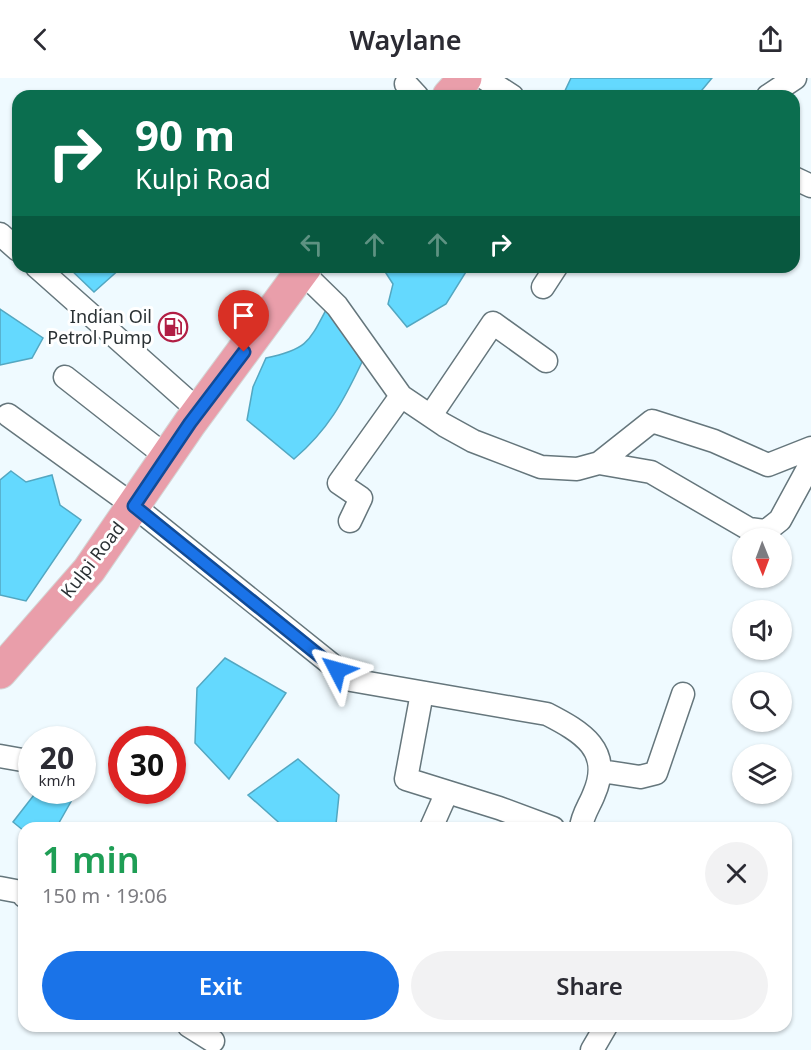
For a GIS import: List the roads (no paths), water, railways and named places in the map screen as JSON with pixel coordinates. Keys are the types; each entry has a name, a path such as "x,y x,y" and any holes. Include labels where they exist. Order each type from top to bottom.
{"main road":[{"path":"454,90 465,78"},
{"name":"Kulpi Road","path":"0,672 89,570 298,273"}],"street":[{"path":"484,78 503,90"},
{"path":"777,90 795,78"},
{"path":"0,234 12,245"},
{"path":"44,273 199,411"},
{"path":"307,273 337,306 401,396 473,441 541,466 577,469 599,463 652,421 714,441 768,465 811,448"},
{"path":"543,286 552,273"},
{"path":"431,415 493,323 546,361"},
{"path":"65,377 167,457"},
{"path":"350,521 361,498 339,483 401,396"},
{"path":"8,416 134,506 351,680 547,714 569,725 589,742 598,754 601,771 583,822"},
{"path":"599,463 651,472 749,529 766,531 780,520 811,463"},
{"path":"422,693 406,779 535,822"},
{"path":"601,771 640,777 656,773 683,694"},
{"path":"0,756 18,759"},
{"path":"434,822 447,792"},
{"path":"0,888 18,891"},
{"path":"199,1032 213,1041"},
{"path":"592,1050 602,1032"}],"water":[{"path":"571,78 712,78 702,90 565,90"},
{"path":"74,273 115,273 94,292"},
{"path":"386,273 465,273 446,304 407,327 388,304 393,284"},
{"path":"328,306 362,362 334,415 294,459 247,420 253,387 266,358 291,351 306,342"},
{"path":"0,309 43,338 32,358 0,365"},
{"path":"11,471 26,482 52,475 60,505 81,520 26,601 0,595 0,480"},
{"path":"225,658 286,693 229,779 195,743 197,688"},
{"path":"298,759 339,795 336,822 278,822 248,795"},
{"path":"27,804 70,804 59,822 18,822 18,826 13,822"}],"place":[{"name":"Indian Oil Petrol Pump","path":"173,327"}]}
